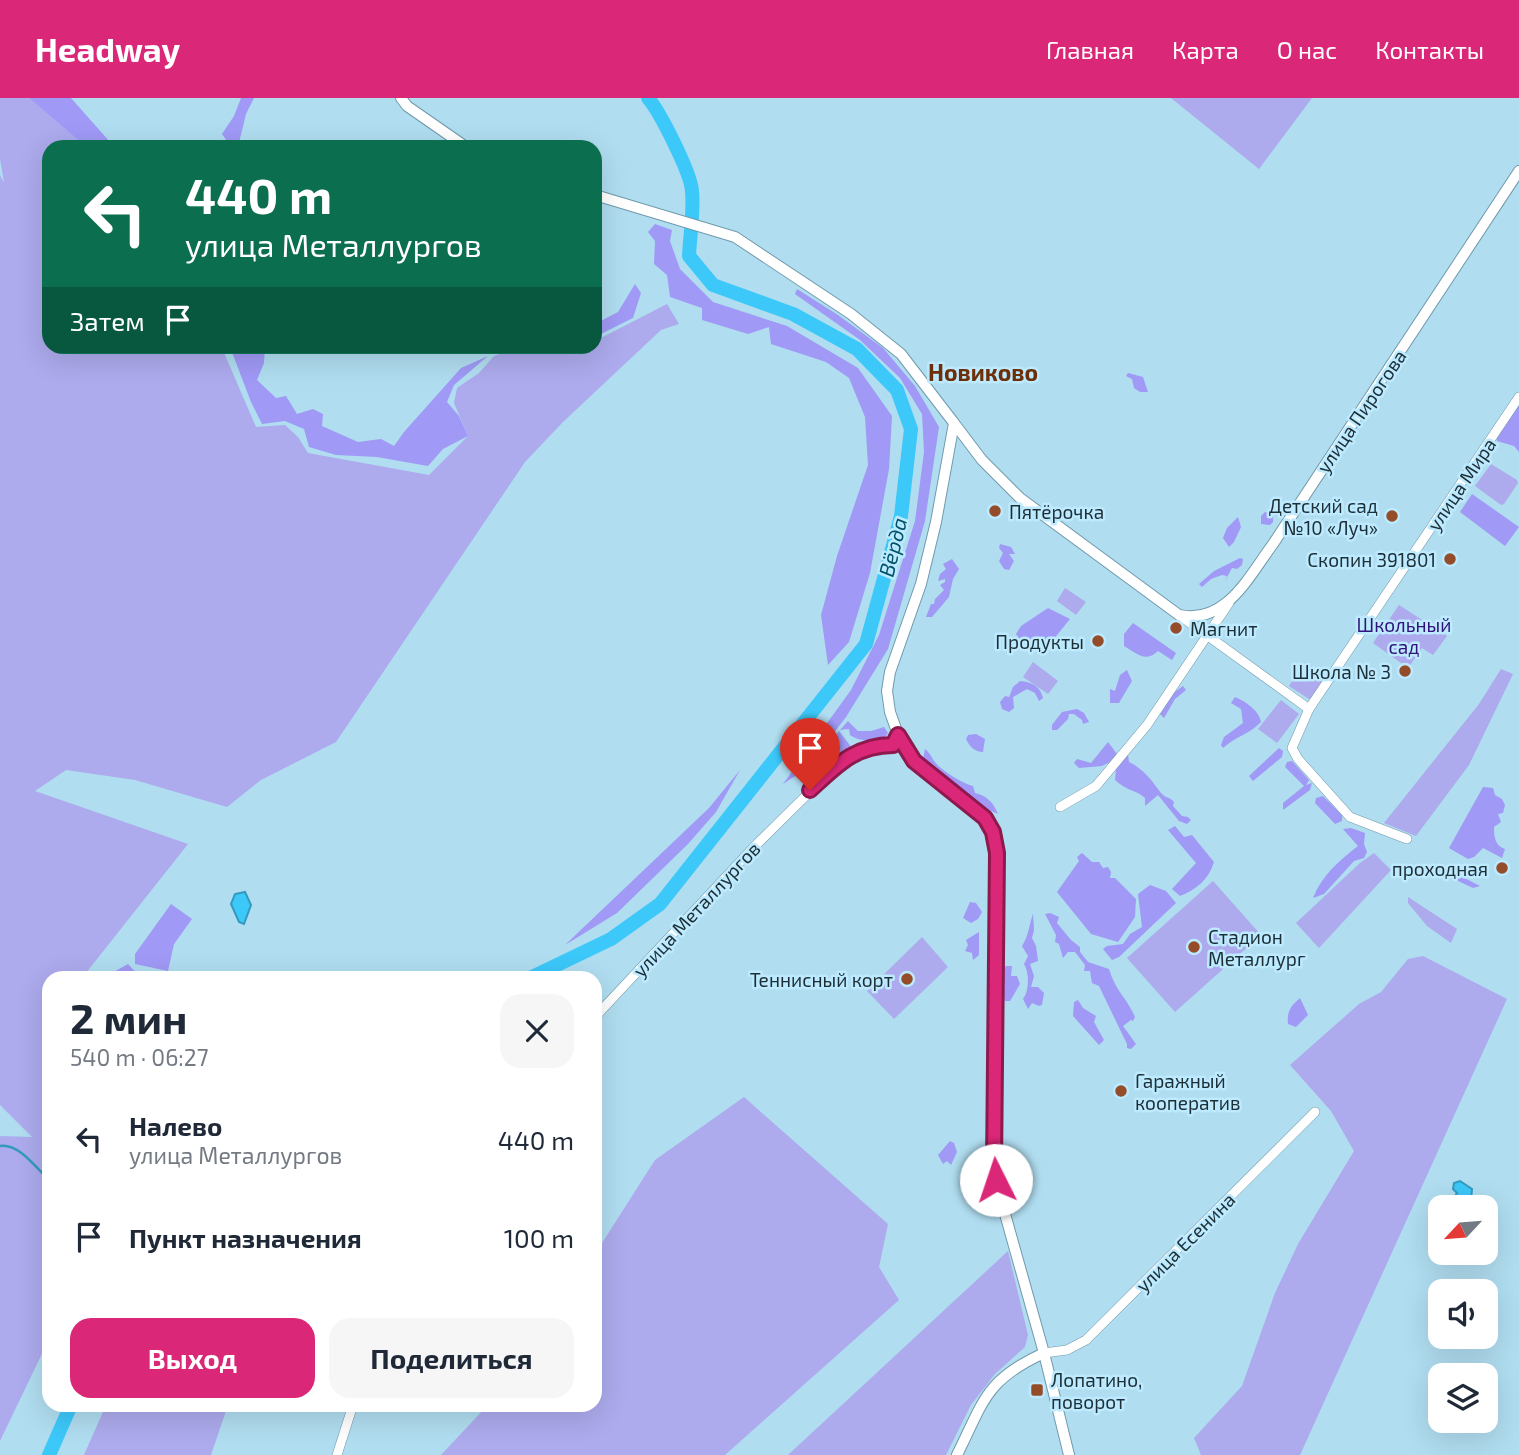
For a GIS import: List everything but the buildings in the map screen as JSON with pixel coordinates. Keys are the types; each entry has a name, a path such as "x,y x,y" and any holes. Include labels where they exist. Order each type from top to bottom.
{"street":[{"path":"401,98 407,106 456,140"},
{"name":"улица Пирогова","path":"1179,615 1192,618 1205,616 1233,597 1280,533 1519,172"},
{"path":"602,197 735,237 851,314 901,354 982,460 1020,498 1310,709"},
{"name":"улица Мира","path":"1407,839 1350,817 1298,760 1292,748 1310,709 1519,397"},
{"path":"954,423 936,522 921,584 890,672 887,691 890,712 898,735 914,761 985,818 993,832 997,853 994,1167 1069,1455"},
{"path":"1060,807 1096,786 1147,725 1233,597"},
{"name":"улица Металлургов","path":"602,1010 753,848 835,767 863,749 877,745 893,745 898,735"},
{"name":"улица Есенина","path":"1044,1353 1067,1350 1086,1340 1315,1112"},
{"path":"957,1455 983,1399 997,1382 1016,1366 1044,1353"},
{"path":"337,1455 351,1412"}],"green space":[{"path":"0,98 29,98 78,140 42,140 42,354 225,354 256,427 285,425 298,437 308,453 429,475 468,436 454,403 457,388 479,373 494,356 602,354 602,337 667,304 679,324 661,330 563,422 525,462 336,742 261,780 227,807 135,780 66,770 35,791 188,844 88,971 42,971 42,1354 0,1441 0,1136 32,1137 0,1105 0,175 4,183 0,159"},
{"path":"1171,98 1312,98 1259,169"},
{"path":"1491,464 1518,483 1501,505 1475,486"},
{"path":"1065,588 1086,602 1076,615 1057,601"},
{"name":"Школьный сад","path":"1399,605 1447,636 1433,655 1422,648 1408,668 1373,643"},
{"path":"1033,662 1058,681 1048,694 1023,677"},
{"path":"1305,662 1327,677 1312,699 1289,686"},
{"path":"1501,669 1513,674 1469,765 1416,836 1384,823 1479,704"},
{"path":"1281,700 1299,714 1277,743 1258,729"},
{"path":"1374,853 1391,870 1319,948 1296,923"},
{"name":"Стадион Металлург","path":"1213,881 1261,935 1175,1012 1127,958"},
{"path":"1408,897 1457,929 1451,943 1427,926 1408,903"},
{"name":"Теннисный корт","path":"922,937 948,967 894,1019 867,991"},
{"path":"1423,956 1507,999 1300,1455 1201,1455 1194,1438 1242,1386 1275,1293 1298,1244 1354,1151 1331,1111 1290,1065 1359,1004 1381,992 1408,959"},
{"path":"744,1097 888,1224 879,1267 899,1300 725,1455 441,1455 481,1412 602,1412 602,1243 655,1160"},
{"path":"1008,1251 1028,1335 1025,1347 995,1374 971,1405 946,1455 788,1455"},
{"path":"103,1412 226,1412 211,1455 84,1455"}],"shaded area":[{"path":"29,98 71,98 108,140 78,140"},
{"path":"241,98 254,98 246,114 240,140 226,140 222,134 234,116"},
{"path":"655,224 672,230 670,241 680,269 713,302 787,326 858,368 892,416 889,469 870,573 849,642 828,665 821,615 837,556 868,465 865,417 849,378 826,362 771,344 769,327 748,334 702,320 702,308 670,297 667,275 654,264 655,241 648,232"},
{"path":"635,284 641,293 633,318 602,334 602,320 618,312"},
{"path":"797,289 883,348 915,386 939,427 925,521 888,649 846,717 806,769 783,784 851,690 879,635 915,521 924,452 922,414 900,378 860,340 795,294"},
{"path":"233,354 265,354 257,380 276,398 286,396 297,414 313,409 323,414 322,426 358,442 381,439 394,446 461,368 488,356 454,385 447,402 459,416 468,436 443,449 428,466 377,457 336,455 309,447 304,429 285,421 262,424"},
{"path":"1128,373 1143,377 1148,392 1140,392 1134,388 1132,379 1126,376"},
{"path":"1519,403 1519,452 1514,446 1497,441 1497,438"},
{"path":"1472,494 1519,527 1505,546 1460,512"},
{"path":"1281,505 1277,516 1273,515 1270,525 1261,524 1261,516 1265,512 1270,513"},
{"path":"1238,517 1241,527 1229,547 1223,538 1227,528"},
{"path":"1000,544 1011,547 1015,554 1009,554 1014,561 1009,570 1004,569 999,561 1003,553 999,548"},
{"path":"952,559 959,569 953,579 949,597 932,617 926,617 931,604 934,604 944,590 940,585 945,579 938,581 940,574 946,569 943,564"},
{"path":"1243,559 1242,565 1237,569 1232,568 1225,581 1227,576 1222,575 1211,579 1202,587 1199,584 1214,571"},
{"path":"1048,608 1070,619 1048,646 1035,649 1022,642 1016,634 1021,626"},
{"path":"1133,623 1176,653 1172,660 1158,651 1153,655 1141,656 1124,646 1124,634"},
{"path":"1127,670 1132,681 1119,703 1110,703 1110,689 1115,691 1120,675"},
{"path":"1020,681 1035,685 1043,698 1039,701 1035,693 1027,689 1013,697 1014,708 1009,712 1002,709 1000,702 1005,696 1009,697 1013,687"},
{"path":"1183,686 1186,690 1175,699 1164,718 1159,713 1172,694"},
{"path":"1235,697 1255,710 1261,722 1223,748 1221,745 1224,737 1243,723 1241,709 1231,703"},
{"path":"1077,709 1084,713 1089,722 1083,724 1074,714 1069,714 1068,719 1057,730 1052,730 1052,725 1062,712"},
{"path":"848,721 858,731 884,727 888,733 884,739 860,740 850,735 849,729 840,730"},
{"path":"839,731 852,748 826,768 816,760"},
{"path":"976,734 985,739 983,752 973,748 966,739 968,735"},
{"path":"1108,742 1117,754 1128,755 1129,762 1144,772 1163,795 1174,802 1173,806 1182,816 1191,820 1187,824 1179,821 1158,795 1145,806 1145,798 1115,780 1116,770 1112,761 1102,766 1079,768 1074,763 1077,759 1091,763"},
{"path":"1279,748 1283,751 1282,757 1253,781 1249,776"},
{"path":"925,749 942,769 973,786 975,793 989,800 998,814 934,772 923,759"},
{"path":"1292,761 1309,780 1306,785 1312,783 1310,790 1283,810 1283,803 1304,786 1285,767 1287,762"},
{"path":"740,770 716,812 688,844 617,913 565,945 709,808"},
{"path":"1483,787 1493,788 1495,795 1502,799 1505,805 1503,813 1498,814 1501,822 1494,827 1494,834 1499,846 1505,849 1502,858 1483,848 1468,859 1449,848"},
{"path":"1323,796 1342,815 1342,821 1335,824 1315,803 1316,798"},
{"path":"1175,826 1184,837 1192,835 1214,862 1201,883 1180,896 1172,889 1196,863 1168,830"},
{"path":"1351,828 1365,833 1364,844 1367,852 1364,858 1354,861 1324,894 1313,898 1326,875 1358,846 1343,829"},
{"path":"1082,853 1092,862 1099,862 1103,868 1108,867 1110,878 1115,878 1136,899 1135,917 1118,942 1091,934 1057,892"},
{"path":"1441,866 1480,886 1473,888 1435,868"},
{"path":"1150,885 1166,891 1176,903 1119,957 1112,960 1103,949 1123,944 1130,934 1142,927 1138,894"},
{"path":"970,902 976,903 982,912 978,919 971,923 963,918"},
{"path":"171,904 192,919 174,944 168,971 135,964 135,954"},
{"path":"1033,914 1032,938 1038,961 1030,964 1034,976 1031,987 1038,987 1044,993 1042,1005 1032,1003 1028,1009 1023,999 1028,986 1024,964 1028,956 1022,946"},
{"path":"1045,914 1059,917 1057,923 1080,947 1080,952 1088,962 1109,969 1135,1017 1123,1026 1136,1044 1131,1049 1127,1048 1099,986 1092,983 1090,971 1084,971 1085,965 1075,952 1068,952 1063,958 1059,944 1055,942 1056,935"},
{"path":"979,932 979,955 973,960 972,953 965,951 968,945 966,940"},
{"path":"128,964 134,971 116,971"},
{"path":"1006,966 1012,966 1011,976 1017,976 1020,984 1010,1001 1005,1001 1002,991 1005,985 1000,979 1005,974 1003,970"},
{"path":"1300,998 1308,1015 1296,1027 1288,1024 1288,1016"},
{"path":"1078,1000 1083,1008 1096,1016 1094,1022 1104,1040 1099,1045 1073,1016 1074,1002"},
{"path":"950,1141 954,1143 957,1152 951,1165 947,1161 943,1164 938,1155"},
{"path":"975,1163 985,1179 982,1181 987,1189 988,1200 967,1168"}],"water":[{"path":"245,892 251,905 244,924 239,922 231,904 235,894"},
{"path":"1460,1181 1472,1189 1471,1195 1456,1195 1454,1183"}],"waterway":[{"name":"Вёрда","path":"545,971 611,939 660,904 866,644 901,516 911,429 897,390 857,349 793,314 713,285 689,256 693,207 690,182 674,143 648,98"},
{"path":"0,1146 14,1148 42,1173"},
{"name":"Вёрда","path":"49,1455 68,1412"}],"place":[{"name":"Пятёрочка","path":"995,511"},
{"name":"Детский сад №10 «Луч»","path":"1392,516"},
{"name":"Скопин 391801","path":"1450,559"},
{"name":"Магнит","path":"1176,628"},
{"name":"Продукты","path":"1098,641"},
{"name":"Школа № 3","path":"1405,671"},
{"name":"проходная","path":"1502,868"},
{"name":"Стадион Металлург","path":"1194,947"},
{"name":"Теннисный корт","path":"907,979"},
{"name":"Гаражный кооператив","path":"1121,1091"},
{"name":"Лопатино, поворот","path":"1037,1390"}],"district":[{"name":"Новиково","path":"983,372"}],"route":[{"path":"810,790 851,755 877,745 893,745 898,735 914,761 985,818 993,832 997,853 994,1032 996,1180"}]}
